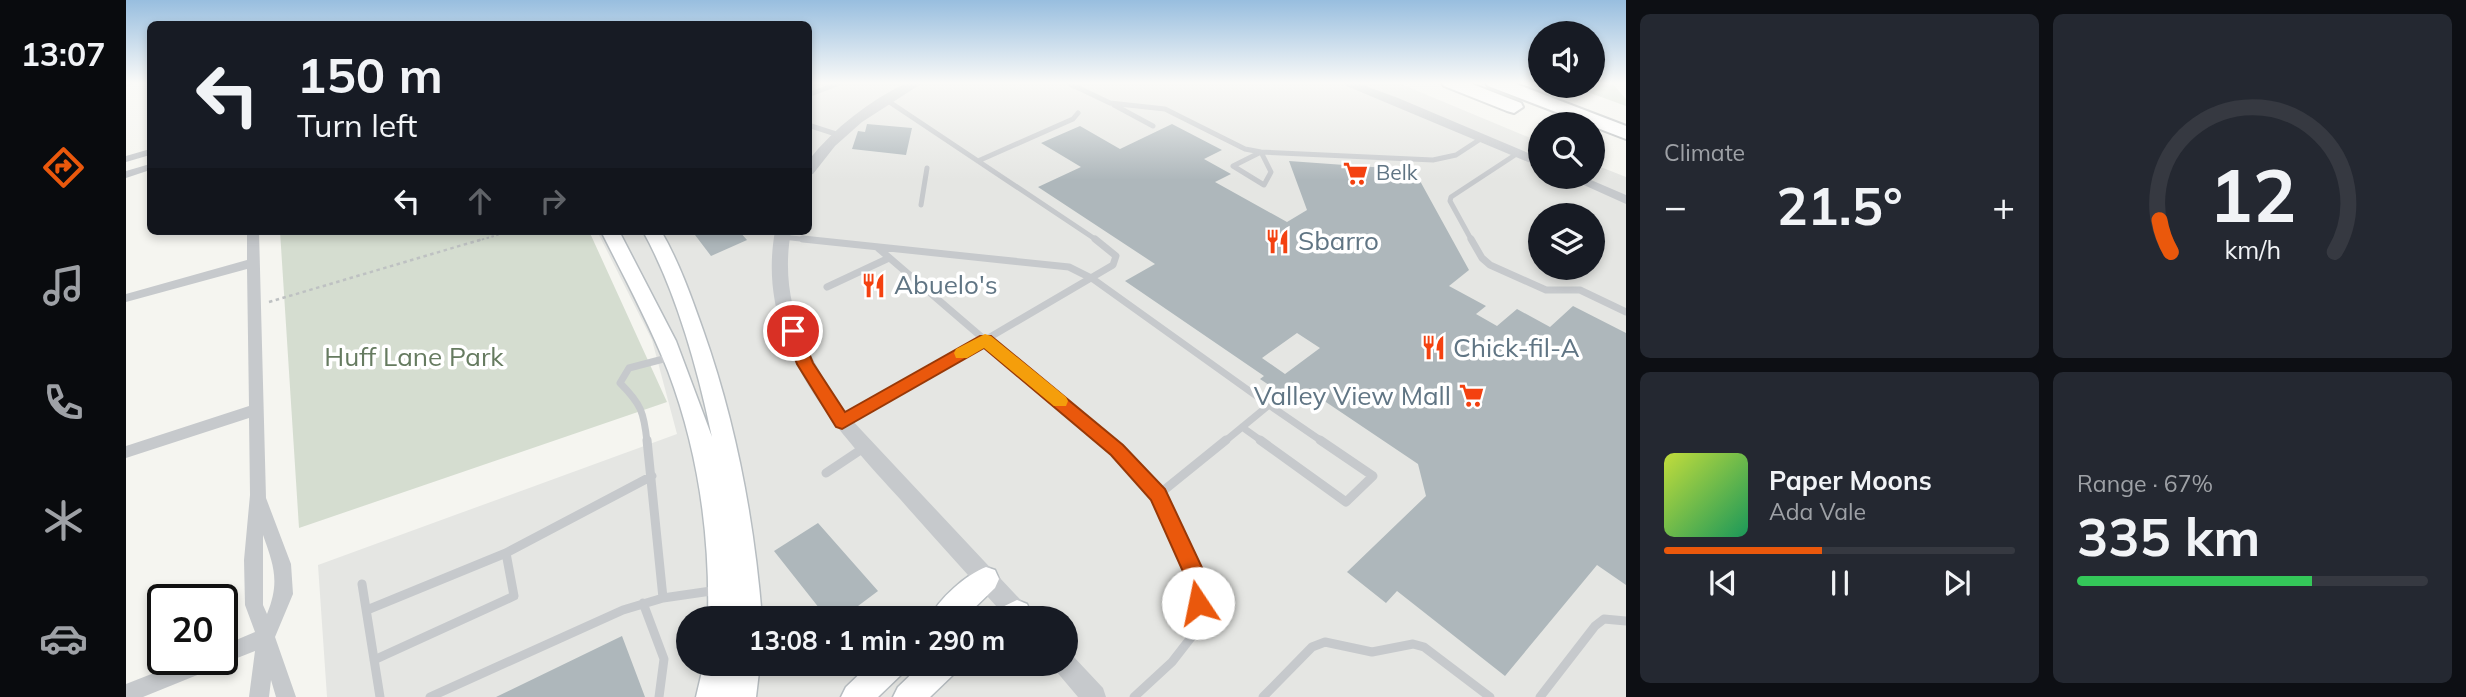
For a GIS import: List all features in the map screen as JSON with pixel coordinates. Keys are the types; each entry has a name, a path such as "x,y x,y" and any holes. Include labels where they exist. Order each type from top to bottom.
{"highway":[{"path":"1578,115 1626,133"},
{"path":"1605,144 1626,152"}],"main road":[{"path":"612,235 672,357 698,433 719,545 722,606"},
{"path":"654,235 677,280 705,363 729,460 745,555 747,606"},
{"path":"672,357 678,356 686,360 696,391 729,460"},
{"path":"957,606 986,579"},
{"path":"711,697 715,676"},
{"path":"856,697 879,676"},
{"path":"908,697 931,676"}],"street":[{"path":"812,166 839,135 865,115"},
{"path":"1424,115 1528,158"},
{"path":"126,159 147,153"},
{"path":"126,175 147,168"},
{"path":"1601,189 1626,200"},
{"path":"253,235 258,495 253,561 254,605 286,697"},
{"path":"782,235 778,272 780,290 805,364 842,422 1008,606"},
{"path":"126,298 253,263"},
{"path":"126,452 255,410"},
{"path":"258,495 282,564 284,594 266,637 259,697"},
{"path":"238,648 266,637"},
{"path":"126,694 173,675"},
{"path":"1075,676 1094,697"}],"lane":[{"path":"842,422 1093,279 1116,261 1112,251 908,115"},
{"path":"978,161 1073,119 1077,115"},
{"path":"1132,115 1153,126"},
{"path":"1176,115 1245,149 1261,152 1433,160 1456,155 1482,138"},
{"path":"812,126 839,135"},
{"path":"1261,152 1271,173 1264,185 1233,166 1261,152"},
{"path":"1518,153 1451,197 1450,201 1482,258 1490,265 1534,286 1551,291 1572,288 1580,290 1626,312"},
{"path":"920,205 927,168"},
{"path":"789,235 877,248 1069,267 1093,279 1373,476 1346,502 1242,427"},
{"path":"877,248 1117,450 1158,495 1196,576 1198,603 1193,635 1172,662 1134,697"},
{"path":"827,287 889,258"},
{"path":"663,597 652,476 641,407 620,383 629,368 672,357"},
{"path":"1158,495 1269,405"},
{"path":"826,474 866,447"},
{"path":"366,610 506,553 652,476"},
{"path":"374,660 514,596 506,553"},
{"path":"362,584 380,697"},
{"path":"430,697 623,610 663,597 722,589"},
{"path":"643,603 664,659 659,697"},
{"path":"1540,697 1595,626 1604,619 1626,621"},
{"path":"1263,697 1312,647 1325,642 1372,652 1413,644 1424,647 1490,697"}],"path":[{"path":"254,307 497,235"}],"shaded area":[{"path":"812,115 1474,115 1528,137 1528,189 1605,189 1605,169 1626,177 1626,697 327,697 318,565 677,434 652,340 599,235 812,235"}],"green space":[{"name":"Huff Lane Park","path":"280,235 591,235 667,402 299,528"}],"building":[{"path":"867,124 912,128 906,155 852,149 858,131 865,132"},
{"name":"Valley View Mall","path":"1172,124 1222,150 1204,159 1231,174 1215,182 1287,222 1307,210 1289,161 1414,170 1469,270 1449,286 1486,306 1476,314 1497,326 1517,309 1550,327 1573,306 1626,333 1626,585 1597,565 1505,676 1397,591 1386,603 1347,572 1426,496 1418,464 1308,390 1293,401 1260,379 1264,376 1125,281 1155,264 1038,187 1081,167 1041,143 1080,126 1120,149","holes":["1297,333 1320,348 1285,374 1262,358"]},
{"path":"695,235 743,235 747,240 711,256"},
{"path":"818,523 878,591 858,606 818,606 774,551"},
{"path":"622,636 645,697 496,697"}],"slow traffic":[{"path":"962,353 985,340 1060,401"}],"place":[{"name":"Belk","path":"1356,173"},
{"name":"Sbarro","path":"1278,241"},
{"name":"Abuelo's","path":"874,285"},
{"name":"Chick-fil-A","path":"1433,348"},
{"name":"Valley View Mall","path":"1471,396"}],"route":[{"path":"793,331 805,364 821,393 842,422 985,340 1117,450 1158,495 1196,576 1198,603"}]}
